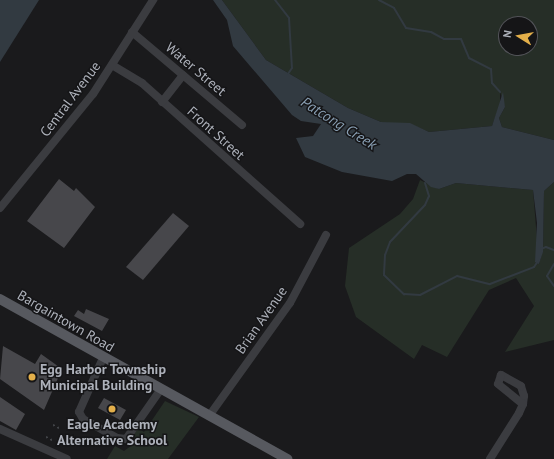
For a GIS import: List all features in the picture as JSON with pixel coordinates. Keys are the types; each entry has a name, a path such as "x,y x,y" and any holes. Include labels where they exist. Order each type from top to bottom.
{"main road":[{"name":"Bargaintown Road","path":"0,299 103,358 287,459"}],"street":[{"name":"Central Avenue","path":"0,208 88,101 153,0"},
{"name":"Water Street","path":"132,32 242,125"},
{"name":"Front Street","path":"112,65 136,78 300,224"},
{"path":"162,102 183,75"},
{"name":"Brian Avenue","path":"209,416 290,303 326,235"},
{"path":"103,358 79,412 83,419 117,438 126,439 161,389"},
{"path":"490,459 523,404"},
{"path":"0,429 67,459"}],"path":[{"path":"77,383 82,386"},
{"path":"53,425 59,428"},
{"path":"46,437 52,440"}],"shaded area":[{"path":"222,0 554,0 554,140 502,127 499,118 505,107 500,92 500,104 492,126 429,132 415,126 381,122 348,108 266,60"},
{"path":"420,180 439,189 456,183 533,190 539,264 543,250 544,191 554,182 554,340 505,352 534,306 516,278 489,290 447,357 422,345 414,359 356,317 345,286 349,248 400,214 413,199"},
{"path":"165,401 199,417 168,459 107,459 115,446 124,451 135,443 134,434 138,428 144,432"}],"water":[{"path":"0,0 39,0 0,62"},
{"name":"Patcong Creek","path":"213,0 222,0 266,60 348,108 381,122 410,123 429,132 492,126 503,92 505,107 499,118 502,127 554,140 554,182 544,191 543,252 539,264 535,262 537,223 533,190 456,183 439,189 431,187 416,174 407,174 392,181 342,172 305,157 296,138 313,136 321,124 301,121 292,115 233,46 227,20"}],"building":[{"path":"59,179 74,191 76,188 95,207 64,248 27,221"},
{"path":"173,213 189,226 143,280 126,267"},
{"path":"86,309 109,319 102,331 74,316 78,310 84,314"},
{"name":"Egg Harbor Township Municipal Building","path":"3,346 35,364 41,354 62,369 44,410 0,379"},
{"name":"Egg Harbor Township Municipal Building","path":"0,397 25,414 16,430 0,421"},
{"name":"Eagle Academy Alternative School","path":"104,398 126,410 120,420 98,408"}],"waterway":[{"path":"275,0 289,18 292,68 288,74"},
{"path":"379,0 394,8 406,28 431,32 444,39 461,39 469,58 491,69 492,83 500,92"},
{"path":"425,183 429,196 425,205 390,242 385,255 384,275 404,294 420,295 457,276 490,284 534,267 538,261"},
{"path":"541,249 546,247 554,250"},
{"path":"554,264 547,276 554,286"}],"place":[{"name":"Egg Harbor Township Municipal Building","path":"32,377"},
{"name":"Eagle Academy Alternative School","path":"112,409"}]}
